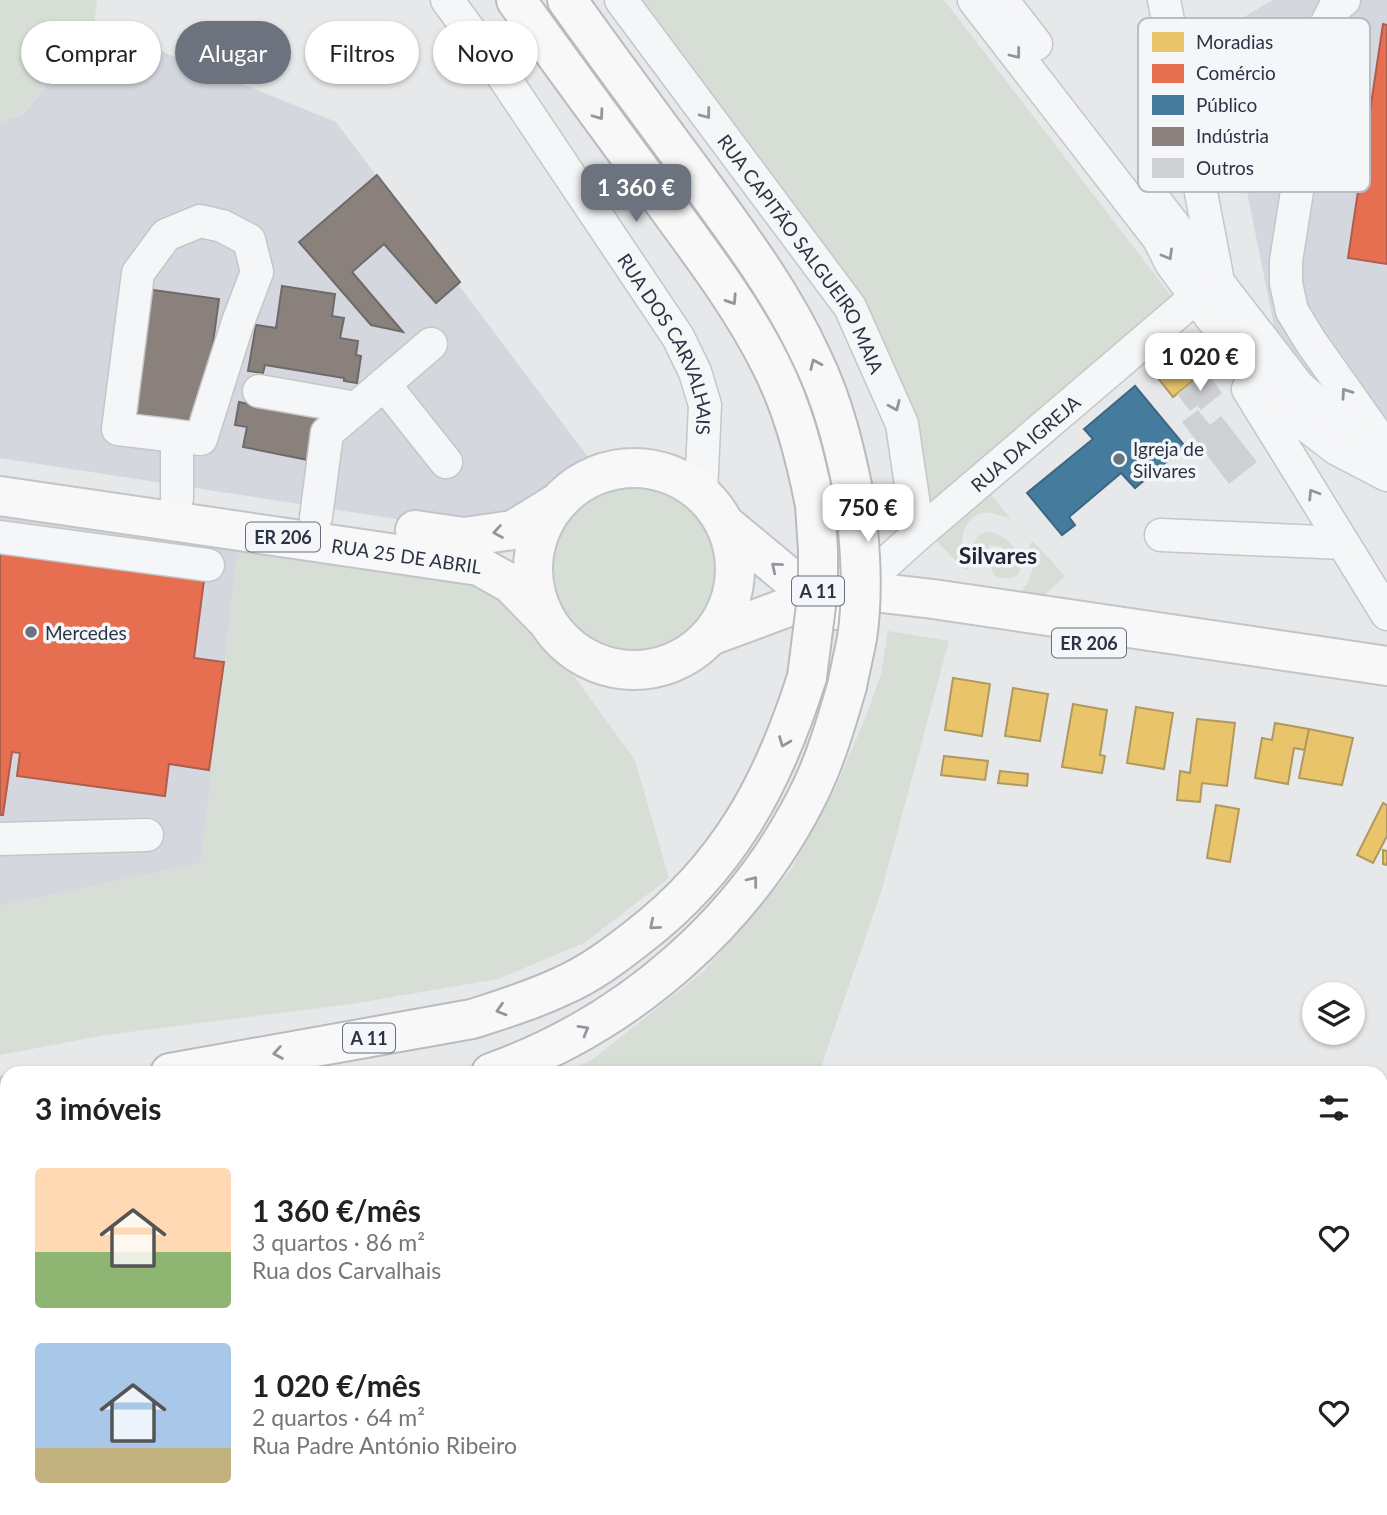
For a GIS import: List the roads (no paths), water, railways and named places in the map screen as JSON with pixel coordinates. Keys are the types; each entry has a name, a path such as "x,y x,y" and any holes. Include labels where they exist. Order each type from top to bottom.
{"main road":[{"name":"A 11","path":"209,1066 472,1019 517,1005 564,985 609,960 690,893 725,849 754,807 776,763 807,677 818,590 818,550 815,505 805,453 789,405 749,326 681,226 516,0"},
{"path":"510,1066 583,1031 636,998 681,961 715,927 755,879 785,836 813,785 847,686 858,636 860,548 855,499 845,445 830,399 812,358 746,246 567,0"},
{"name":"ER 206","path":"710,636 726,611 734,583 734,553 725,524 701,493 675,476 644,468 612,470 583,481 558,502 541,529 533,559 535,591 546,620 567,645 593,662 624,670 656,668 685,656 710,636 791,606 967,624 1387,686"},
{"name":"RUA 25 DE ABRIL","path":"0,473 464,537 513,530 558,502"},
{"name":"RUA 25 DE ABRIL","path":"0,496 479,566 512,584 546,620"},
{"name":"ER 206","path":"725,524 796,583 933,599 1387,666"}],"street":[{"name":"RUA DOS CARVALHAIS","path":"447,0 517,96 678,337 695,372 705,405 701,493"},
{"name":"RUA CAPITÃO SALGUEIRO MAIA","path":"621,0 850,307 902,424 916,519 916,536"},
{"path":"974,0 1159,239 1171,262 1208,291"},
{"path":"1002,0 1208,291 1299,387 1348,429 1387,457"},
{"path":"1164,0 1167,18"},
{"path":"1330,18 1335,7 1344,0"},
{"path":"1193,192 1208,291 1233,347 1285,409 1337,449 1387,457"},
{"path":"1297,192 1286,261 1286,283 1292,311 1387,457"},
{"path":"200,221 222,226 249,240 257,272 238,322 201,439 177,436 118,429 138,273 166,235 200,221"},
{"name":"RUA DA IGREJA","path":"856,590 916,536 1208,291"},
{"path":"316,517 327,433 430,344"},
{"path":"1233,347 1231,362 1387,614"},
{"path":"384,384 446,462"},
{"path":"259,391 356,408"},
{"path":"177,436 177,498"},
{"path":"1161,535 1343,543"},
{"path":"0,537 208,565"},
{"path":"0,839 147,835"}],"place":[{"name":"Igreja de Silvares","path":"1119,459"},
{"name":"Mercedes","path":"31,632"}],"district":[{"name":"Silvares","path":"998,555"}]}
